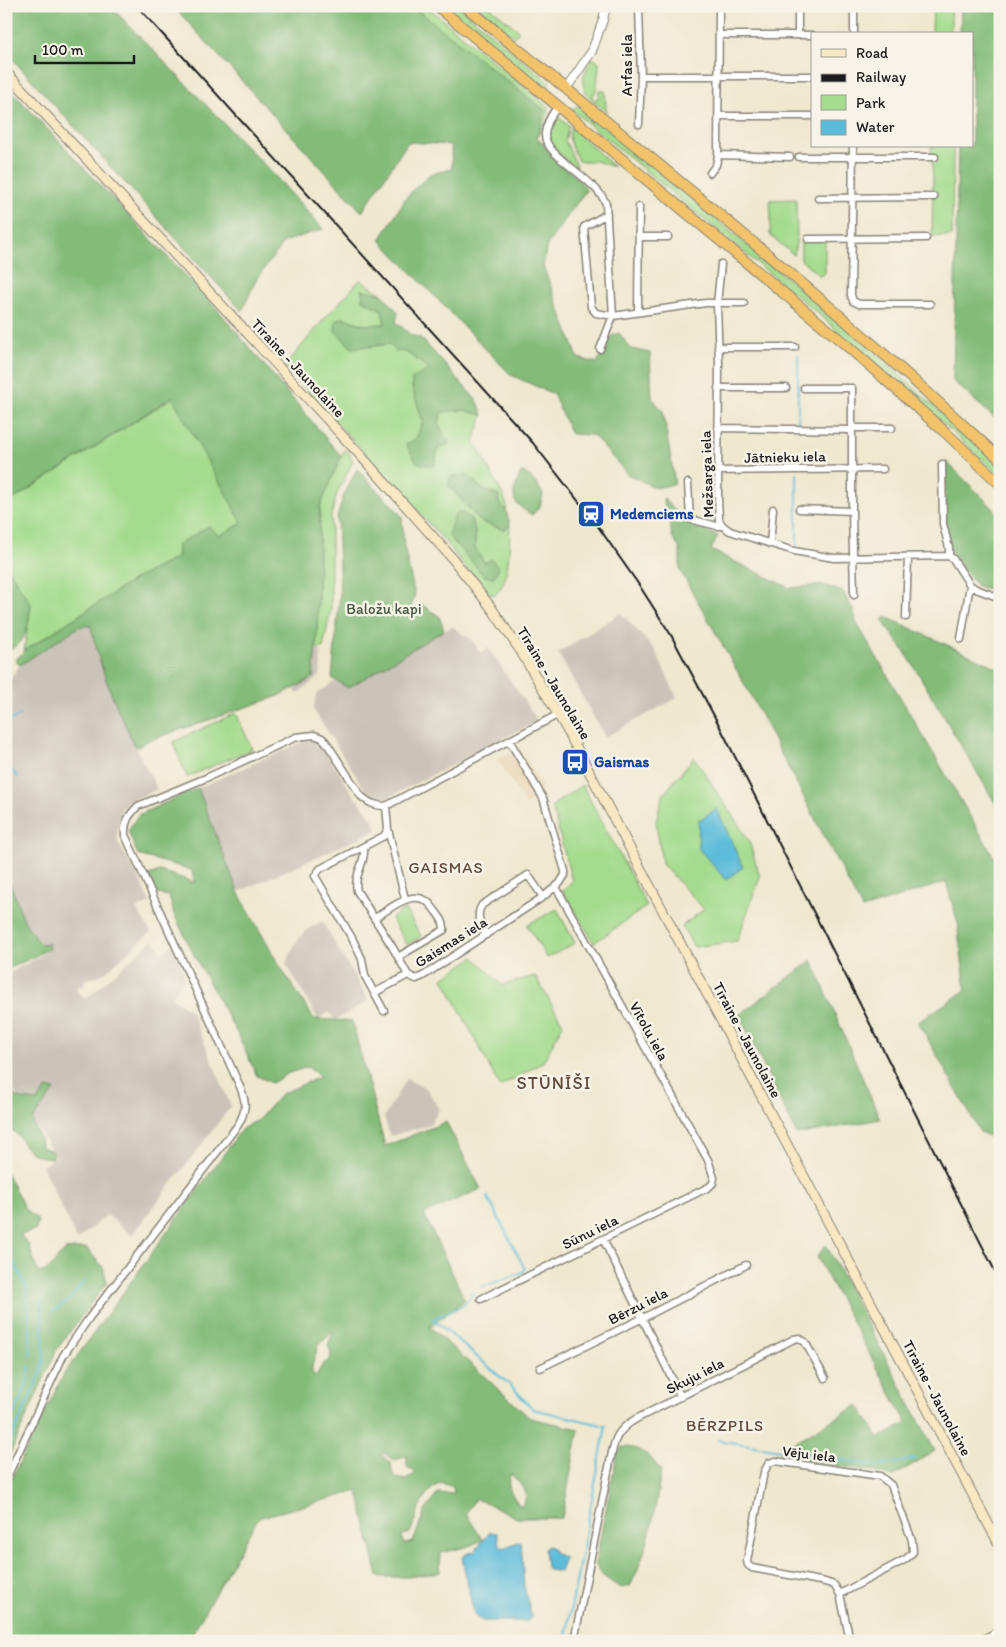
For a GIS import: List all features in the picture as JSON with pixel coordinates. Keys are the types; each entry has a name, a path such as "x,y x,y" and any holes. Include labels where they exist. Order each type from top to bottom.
{"highway":[{"path":"437,6 845,344 1000,484"},
{"path":"465,6 790,273 910,377 1000,459"}],"main road":[{"name":"Tīraine - Jaunolaine","path":"6,72 387,484 452,558 510,635 559,714 1000,1546"}],"street":[{"path":"566,89 592,51 606,6"},
{"name":"Arfas iela","path":"639,6 641,76 639,124"},
{"path":"710,173 716,165 718,155 719,6"},
{"path":"798,6 798,35"},
{"path":"854,6 854,32"},
{"path":"719,35 811,36"},
{"path":"641,76 811,76"},
{"path":"558,106 547,125 545,135 547,144 568,166 580,174 602,195 607,214 613,316 600,349"},
{"path":"719,116 811,116"},
{"path":"853,148 853,301 859,304 930,304"},
{"path":"718,155 790,158"},
{"path":"799,157 935,157"},
{"path":"818,198 934,197"},
{"path":"638,312 639,207"},
{"path":"607,214 584,227 591,307 596,312 613,316 706,303 744,304"},
{"path":"639,237 668,238"},
{"path":"808,239 926,238"},
{"name":"Mežsarga iela","path":"721,264 717,304 719,520 722,526 743,536 814,556 834,558 949,556"},
{"path":"718,347 795,347"},
{"path":"718,388 786,388"},
{"path":"804,388 852,388 852,557 854,595"},
{"name":"Jātnieku iela","path":"718,428 892,428"},
{"path":"942,464 943,524 949,556 970,585 1000,598"},
{"name":"Jātnieku iela","path":"718,470 883,469"},
{"path":"688,483 690,520 722,526"},
{"path":"770,544 773,509"},
{"path":"799,509 852,511"},
{"path":"906,618 908,557"},
{"path":"961,639 970,585"},
{"path":"6,1479 63,1356 101,1303 238,1125 245,1113 244,1095 125,835 124,828 127,819 138,806 303,735 314,735 322,738 330,747 361,796 369,803 386,806 559,714"},
{"path":"509,740 542,795 548,812 565,871 563,879 556,887"},
{"path":"386,806 388,829 405,899"},
{"path":"384,1012 365,976 362,959 352,938 315,876 320,869 384,836 388,829"},
{"path":"364,848 363,862 355,883 357,891 408,975"},
{"path":"486,935 478,918 478,910 482,905 528,876 543,897"},
{"name":"Gaismas iela","path":"374,993 408,975 416,979 423,976 556,887"},
{"name":"Vītolu iela","path":"556,887 708,1160 714,1178 710,1187"},
{"path":"375,918 405,899 425,899 430,902 445,926 444,930 398,957"},
{"name":"Sūnu iela","path":"481,1298 710,1187"},
{"path":"603,1239 681,1397"},
{"name":"Bērzu iela","path":"540,1368 746,1265"},
{"name":"Skuju iela","path":"574,1641 616,1438 627,1424 789,1341 799,1338 805,1342 825,1378"},
{"name":"Vēju iela","path":"774,1461 880,1476 891,1485 912,1540 913,1552 906,1559 840,1594 834,1585 825,1582 752,1568 748,1565 747,1561 764,1472 769,1462 774,1461"},
{"path":"840,1594 850,1641"},
{"path":"980,1641 1000,1630"}],"shaded area":[{"path":"621,613 655,650 677,698 605,737 558,653"},
{"path":"80,626 91,626 94,643 118,711 133,744 138,747 137,750 157,789 126,803 120,813 117,831 118,843 138,876 150,903 136,909 151,932 104,973 85,979 83,988 79,985 76,990 86,999 153,940 162,953 172,945 182,966 184,978 171,997 191,1011 231,1106 132,1235 107,1215 77,1240 42,1166 56,1157 6,1079 6,975 50,950 48,944 41,944 25,923 6,873 6,685 20,665"},
{"path":"453,627 473,641 480,653 488,648 538,721 387,798 378,799 369,796 313,709 317,694 337,680 348,688 444,630"},
{"path":"311,649 321,650 320,676 297,694 291,682"},
{"path":"309,739 318,741 356,799 358,799 374,822 377,830 238,892 198,788"},
{"path":"519,748 542,787 535,801 525,804 497,759"},
{"path":"322,921 369,1001 335,1020 329,1012 318,1019 286,964 294,946 305,931"},
{"path":"406,1079 427,1089 439,1109 430,1125 390,1136 384,1117"}],"green space":[{"path":"6,6 110,6 280,181 323,229 284,242 256,280 242,311 6,52"},
{"path":"173,6 412,6 544,110 537,138 587,189 547,245 543,266 578,358 597,363 609,337 619,333 631,349 650,353 652,398 663,411 675,484 656,488 627,474 593,435 571,434 553,394 511,375 380,240 407,196 430,174 452,169 451,145 408,142 362,212"},
{"path":"412,6 426,6 547,106 548,113 537,138 544,110"},
{"path":"445,6 458,6 550,84 545,89"},
{"path":"478,6 489,6 519,31 514,37"},
{"path":"933,6 951,6 951,32 932,32"},
{"path":"961,6 1000,6 1000,423 953,381 958,148 974,148 974,32 960,32"},
{"path":"592,58 599,62 597,88 592,98 594,100 598,98 599,91 605,91 608,113 587,95 584,89 584,77"},
{"path":"6,85 217,309 341,456 320,507 317,635 313,678 279,696 147,741 138,747 133,744 110,691 99,659 91,626 80,626 20,665 15,661 24,651 135,579 178,557 177,545 209,526 219,536 242,523 172,397 6,504"},
{"path":"578,105 853,333 1000,466 1000,476 933,414 808,305 572,110"},
{"path":"557,116 614,167 596,161 578,161 569,137 571,129 568,127 566,129 568,130 565,141 577,166 576,168 558,151 549,138 548,130"},
{"path":"931,148 953,148 952,236 932,236 933,177"},
{"path":"796,199 797,236 794,255 770,235 770,200"},
{"path":"825,240 825,273 820,276 801,260 801,241"},
{"path":"360,280 382,294 362,290 363,300 382,310 385,324 364,325 344,318 369,347 389,344 396,351 406,352 431,369 412,387 423,422 416,439 417,463 439,425 441,411 464,410 483,415 474,441 504,497 507,507 506,511 498,501 499,496 482,489 468,476 454,476 449,486 481,522 505,530 510,524 508,562 504,582 500,590 494,595 485,592 443,539 285,366","holes":["459,511 471,519 475,532 475,549 485,563 484,576 468,556"]},
{"path":"362,290 382,294 398,312 396,322 411,335 421,338 478,402 483,415 464,410 441,412 439,425 449,444 438,449 434,466 417,463 406,444 416,439 423,422 412,387 412,379 430,369 406,352 396,351 389,344 352,348 335,331 336,320 344,318 364,325 385,324 382,310 363,300"},
{"path":"173,397 243,523 219,537 209,526 178,557 135,579 24,651 31,604 6,566 6,504"},
{"path":"345,449 353,461 337,493 331,516 331,609 323,648 316,648 320,507"},
{"path":"946,461 1000,515 1000,592 977,586 952,555 945,520"},
{"name":"Baložu kapi","path":"357,469 402,516 404,547 415,595 408,615 422,605 439,616 444,630 348,688 332,678 340,593 337,518 343,497"},
{"path":"521,472 524,472 537,484 543,494 540,506 532,515 519,506 514,498 515,487"},
{"path":"468,476 482,489 499,496 498,501 506,511 510,524 505,530 481,522 449,486 450,477"},
{"path":"663,498 688,524 718,536 711,550 790,588 823,585 843,592 854,611 856,622 1000,867 1000,1142 980,1132 918,1022 966,990 959,927 946,882 862,909 749,692 680,570 680,549 673,539"},
{"path":"459,511 471,519 475,532 475,549 485,563 491,559 499,568 494,577 484,576 448,535 455,515"},
{"path":"6,566 31,604 24,637 15,647 9,650 6,650"},
{"path":"886,617 1000,669 1000,811 909,658 882,620"},
{"path":"236,713 252,749 187,777 173,742"},
{"path":"694,757 749,841 760,877 737,941 694,947 682,926 704,909 662,864 656,821 663,795"},
{"path":"582,785 647,906 594,943 563,891 572,881 552,806"},
{"path":"198,788 238,892 276,960 314,1019 352,1021 385,1146 446,1122 481,1189 424,1214 465,1300 430,1327 530,1418 579,1429 562,1518 517,1518 475,1499 466,1514 483,1540 466,1547 441,1553 440,1572 408,1577 378,1577 358,1491 258,1518 188,1641 6,1641 6,1490 64,1374 242,1129 259,1119 281,1094 320,1077 308,1067 289,1073 272,1083 257,1076 237,1033 197,961 174,914 169,896 157,894 149,875 160,871 194,882 192,870 138,855 128,831 138,815","holes":["333,1333 328,1345 331,1352 330,1360 323,1364 316,1376 312,1373 312,1369 318,1344","383,1453 395,1460 407,1456 407,1467 416,1473 406,1480 396,1478 392,1472 391,1463 382,1456","511,1474 524,1488 526,1498 521,1507 509,1487","442,1483 453,1487 454,1494 438,1493 425,1511 413,1542 404,1544 402,1536 410,1533 421,1504 429,1491"]},
{"path":"6,873 25,923 40,944 48,943 49,949 6,970"},
{"path":"405,909 421,936 407,945 391,918"},
{"path":"557,909 575,943 547,958 527,925"},
{"path":"474,957 502,985 535,976 563,1024 543,1062 500,1087 443,978"},
{"path":"812,960 880,1119 797,1135 739,1015"},
{"path":"6,1083 15,1096 26,1100 37,1101 47,1088 55,1090 32,1120 40,1139 41,1147 53,1151 53,1158 31,1153 17,1134 6,1129"},
{"path":"6,1172 25,1209 38,1220 36,1230 20,1235 29,1245 38,1273 48,1270 65,1250 86,1248 103,1267 107,1282 57,1349 6,1463"},
{"path":"826,1245 935,1451 892,1477 873,1471 780,1457 781,1450 858,1405 879,1438 907,1423 817,1257"},
{"path":"622,1447 635,1448 645,1453 661,1471 647,1545 630,1586 620,1588 603,1576 595,1564 617,1454"}],"water":[{"path":"717,809 743,867 726,880 698,848 699,820"},
{"path":"490,1532 497,1533 499,1543 503,1548 521,1541 524,1586 531,1614 528,1621 483,1621 474,1614 462,1558 466,1554 475,1551"},
{"path":"548,1546 556,1554 565,1558 560,1572 546,1567 544,1549"}],"waterway":[{"path":"798,355 798,426"},
{"path":"797,473 797,547"},
{"path":"6,723 20,715"},
{"path":"6,764 18,777"},
{"path":"482,1287 521,1273 525,1269 487,1196"},
{"path":"6,1246 27,1288 31,1356"},
{"path":"53,1311 70,1300 85,1280"},
{"path":"473,1293 464,1305 433,1319 511,1386 533,1409 606,1426 565,1640"},
{"path":"6,1450 42,1370 44,1353 41,1300"},
{"path":"6,1426 18,1405 30,1366"},
{"path":"718,1440 879,1466 916,1459"}],"railway":[{"path":"137,6 533,443 597,525 639,585 671,635 719,725 1000,1281"}],"place":[{"name":"Medemciems","path":"591,514"},
{"name":"Gaismas","path":"575,762"}],"district":[{"name":"GAISMAS","path":"446,867"},
{"name":"STŪNĪŠI","path":"554,1083"},
{"name":"BĒRZPILS","path":"725,1425"}]}
